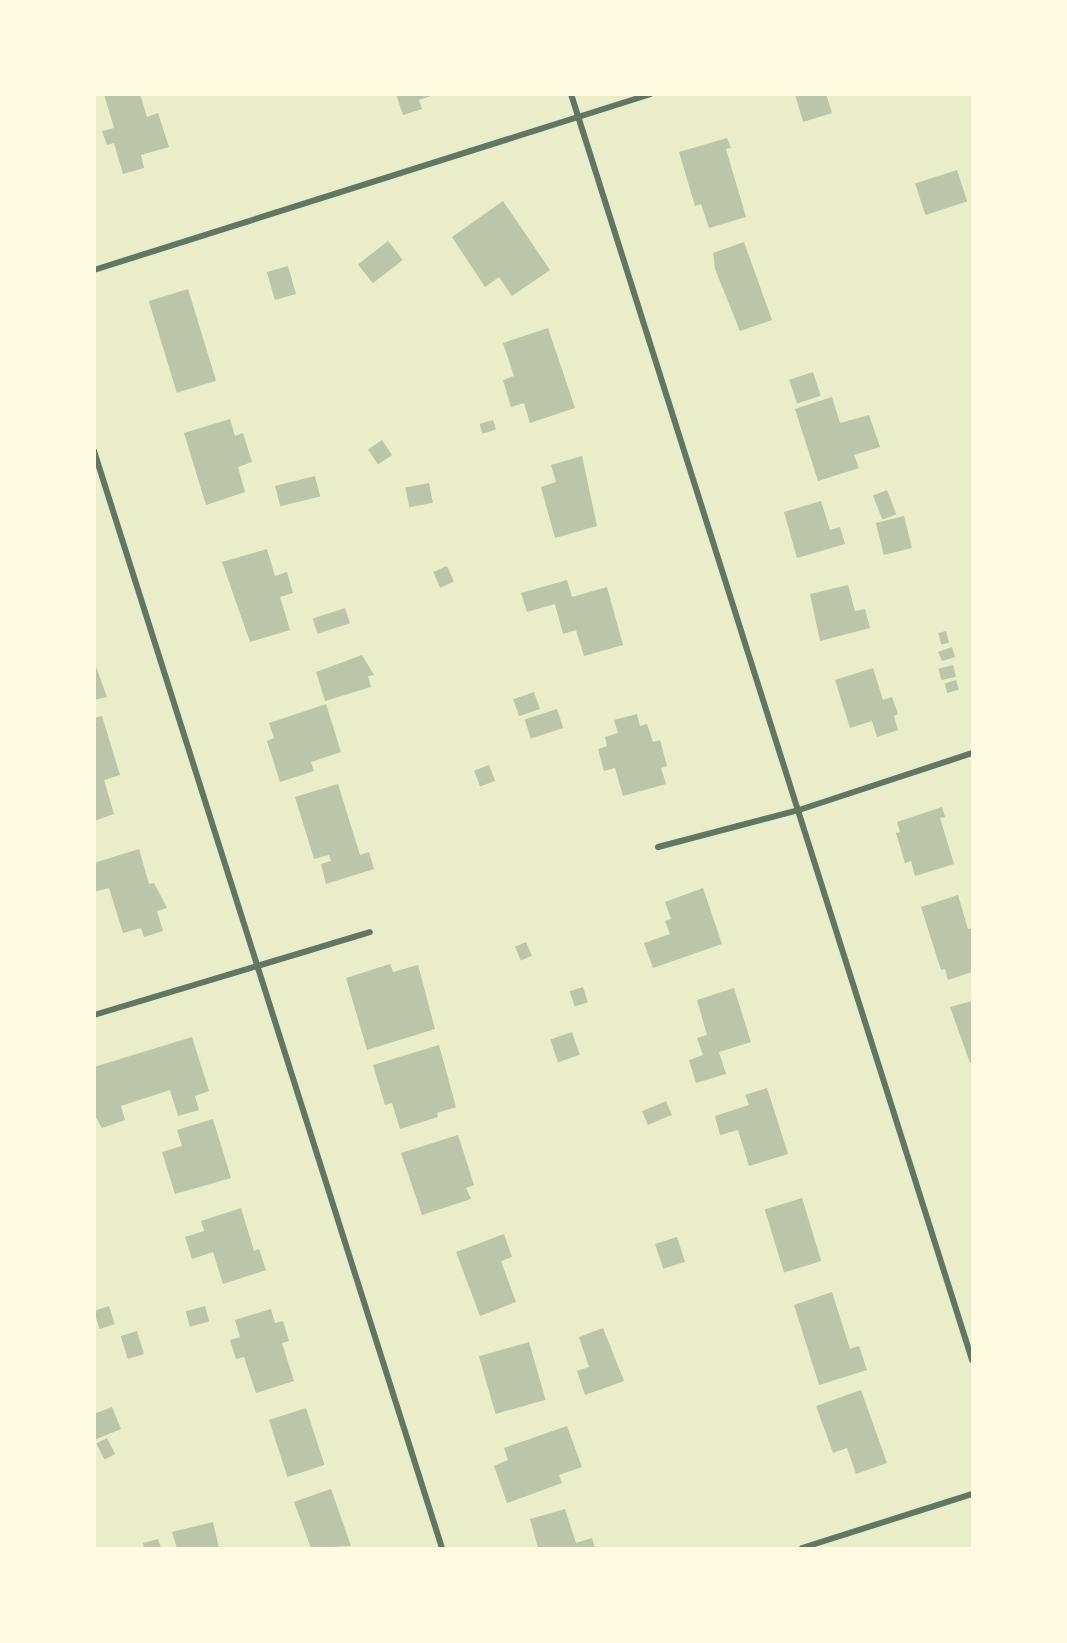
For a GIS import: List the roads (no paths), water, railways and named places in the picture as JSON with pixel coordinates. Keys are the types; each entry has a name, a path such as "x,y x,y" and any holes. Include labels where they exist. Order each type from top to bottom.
{"street":[{"path":"571,94 972,1360"},
{"path":"94,270 651,94"},
{"path":"94,452 442,1548"},
{"path":"658,847 799,810 972,753"},
{"path":"94,1015 370,932"},
{"path":"802,1548 972,1494"}]}
